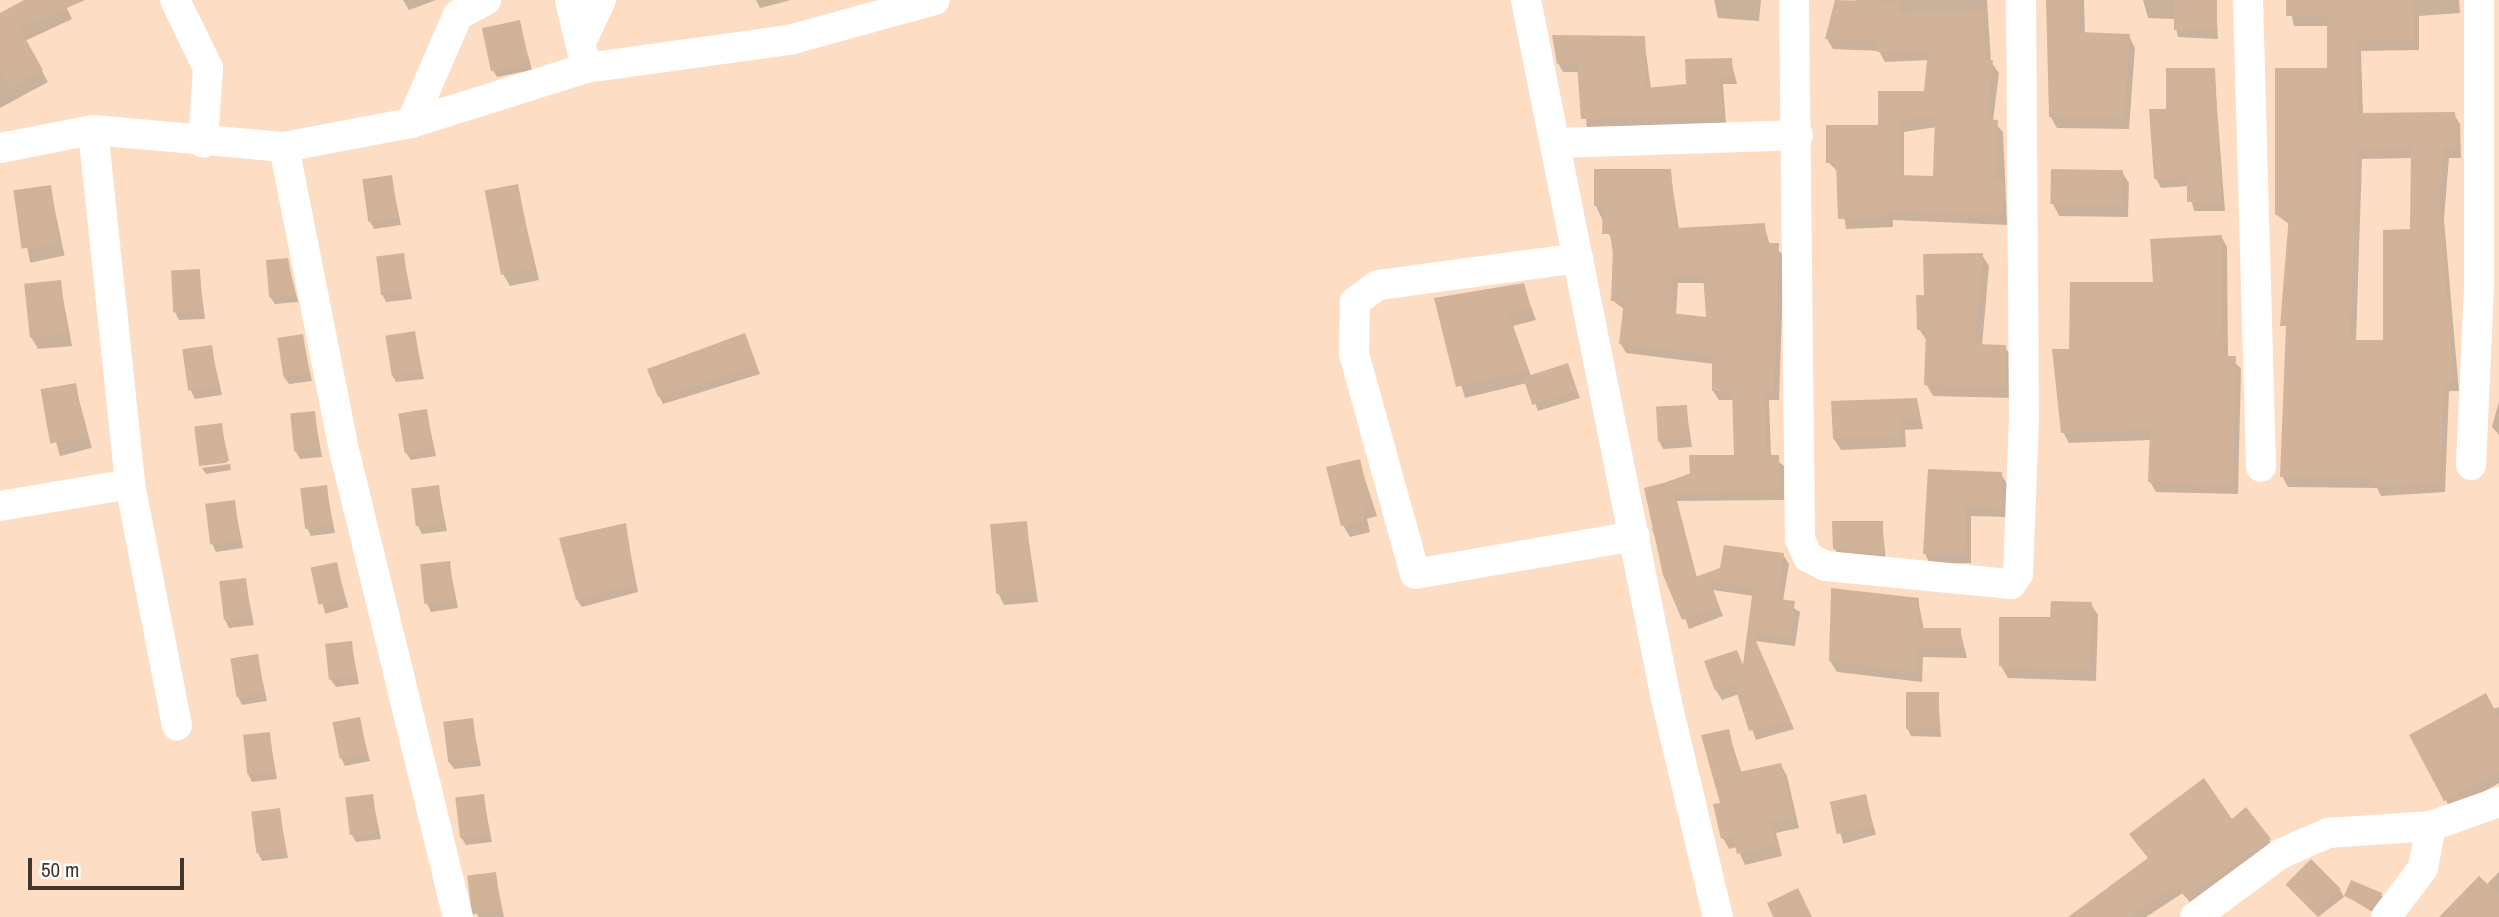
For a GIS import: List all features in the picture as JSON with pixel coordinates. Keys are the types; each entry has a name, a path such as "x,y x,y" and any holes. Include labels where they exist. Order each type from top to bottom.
{"street":[{"path":"175,0 208,68 202,143"},
{"path":"411,123 458,15 486,0"},
{"path":"570,0 583,38 586,68"},
{"path":"583,38 601,0"},
{"path":"1526,0 1559,143 1578,258 1635,536 1718,917"},
{"path":"1794,0 1798,135 1800,539 1808,557 1826,565 2011,583 2018,575 2024,421 2021,0"},
{"path":"2248,0 2261,467"},
{"path":"0,148 93,130 202,143 284,148 411,123 586,68 789,40 918,2"},
{"path":"2471,465 2486,15"},
{"path":"93,130 130,484 177,725"},
{"path":"1559,143 1798,135"},
{"path":"284,148 345,454 458,917"},
{"path":"1578,258 1378,285 1355,302 1354,354 1415,574 1635,536"},
{"path":"0,506 130,484"},
{"path":"2195,917 2280,854 2328,833 2431,826 2499,802"},
{"path":"2386,917 2423,868 2431,826"}],"building":[{"path":"24,0 85,0 20,29 43,70 10,89 0,71 0,13"},
{"path":"1835,0 1899,2 1899,13 1983,10 1986,60 1993,60 1987,119 1998,120 1995,179 2004,180 2002,215 1887,210 1888,217 1838,219 1836,162 1826,163 1826,125 1878,125 1878,91 1924,91 1928,50 1877,52 1877,40 1825,39","holes":["1935,116 1933,176 1899,175 1899,121"]},
{"path":"2046,0 2079,0 2080,32 2130,34 2124,117 2049,117"},
{"path":"2174,0 2217,0 2217,30 2174,30"},
{"path":"2286,0 2413,0 2414,40 2356,41 2358,113 2455,112 2456,148 2444,148 2439,207 2454,381 2444,381 2440,482 2373,485 2373,478 2280,477 2286,326 2280,326 2289,215 2275,215 2275,68 2327,68 2327,16 2286,16","holes":["2411,148 2410,229 2383,230 2383,340 2350,340 2357,149"]},
{"path":"520,20 529,63 491,71 482,28"},
{"path":"1552,35 1645,36 1647,88 1686,84 1685,59 1732,58 1733,76 1719,76 1722,116 1581,119 1577,64 1557,64"},
{"path":"2166,68 2215,68 2221,203 2187,202 2187,177 2154,179 2149,109 2166,109"},
{"path":"1594,169 1671,169 1676,228 1765,223 1766,243 1779,243 1774,391 1765,391 1767,455 1779,455 1780,491 1673,492 1695,577 1720,568 1724,545 1784,553 1778,599 1795,601 1790,637 1752,632 1790,719 1749,731 1734,684 1715,691 1704,661 1737,650 1743,665 1753,588 1710,581 1719,606 1682,620 1663,575 1644,488 1690,476 1689,455 1734,455 1732,391 1712,391 1712,355 1619,344 1624,301 1611,301 1613,254 1610,234 1602,234 1603,206 1594,206","holes":["1673,274 1703,274 1706,317 1671,313"]},
{"path":"2051,169 2123,170 2122,205 2050,204"},
{"path":"392,175 398,218 368,222 362,179"},
{"path":"518,184 534,268 501,275 485,190"},
{"path":"51,185 59,243 22,249 13,190"},
{"path":"2222,235 2223,356 2236,356 2233,485 2148,482 2150,430 2061,433 2052,349 2069,349 2070,282 2153,282 2150,239"},
{"path":"404,253 409,292 381,295 376,256"},
{"path":"1983,253 1975,344 2006,345 2006,387 1924,385 1926,330 1917,330 1916,295 1924,295 1923,254"},
{"path":"288,258 295,295 269,297 266,260"},
{"path":"200,269 202,311 173,312 171,271"},
{"path":"61,280 67,334 30,338 24,284"},
{"path":"1524,283 1531,308 1508,314 1528,370 1456,387 1434,298"},
{"path":"415,331 421,371 392,375 385,336"},
{"path":"745,333 757,366 658,397 647,369"},
{"path":"303,334 309,374 284,378 277,338"},
{"path":"212,345 218,387 188,391 182,349"},
{"path":"1568,363 1577,391 1532,405 1523,378"},
{"path":"76,383 86,437 50,443 41,389"},
{"path":"1917,398 1918,419 1900,419 1900,436 1833,439 1831,401"},
{"path":"1687,405 1689,440 1658,442 1656,407"},
{"path":"427,409 433,449 405,453 398,414"},
{"path":"315,411 319,449 294,451 290,414"},
{"path":"222,423 227,463 199,466 194,426"},
{"path":"1360,459 1371,505 1362,507 1365,520 1341,526 1326,467"},
{"path":"1928,469 2002,472 2001,508 1966,506 1967,554 1923,554"},
{"path":"327,485 332,526 305,529 300,488"},
{"path":"439,485 444,523 416,526 411,488"},
{"path":"235,500 240,541 210,544 205,504"},
{"path":"1027,521 1033,591 996,594 990,524"},
{"path":"1832,521 1883,521 1883,554 1833,549"},
{"path":"626,523 635,584 576,600 559,538"},
{"path":"450,561 454,601 424,604 420,564"},
{"path":"337,562 345,599 318,605 311,568"},
{"path":"246,578 251,617 224,620 219,581"},
{"path":"1831,588 1919,598 1918,628 1961,628 1961,648 1917,647 1917,672 1829,661"},
{"path":"2051,601 2092,602 2090,670 1999,666 1999,617 2050,617"},
{"path":"352,641 356,677 329,680 325,644"},
{"path":"258,654 264,693 236,697 230,658"},
{"path":"1906,692 1939,692 1939,729 1906,729"},
{"path":"2486,693 2499,718 2499,772 2444,801 2409,735"},
{"path":"360,717 367,753 340,759 333,722"},
{"path":"473,718 478,759 448,762 443,722"},
{"path":"1729,729 1739,772 1781,763 1794,817 1771,822 1776,845 1737,854 1733,836 1721,839 1713,804 1720,803 1701,735"},
{"path":"270,732 274,772 247,775 243,735"},
{"path":"2204,778 2232,819 2246,807 2271,839 2185,897 2177,885 2129,917 2068,917 2148,858 2129,834"},
{"path":"373,794 378,832 350,835 345,797"},
{"path":"484,794 489,835 460,838 455,798"},
{"path":"1866,794 1873,826 1837,834 1830,802"},
{"path":"280,808 285,850 256,853 251,812"},
{"path":"2311,859 2341,889 2315,914 2286,884"},
{"path":"496,872 501,911 472,914 467,876"},
{"path":"2479,876 2499,895 2499,917 2439,917"},
{"path":"2351,880 2382,893 2371,908 2344,896"},
{"path":"1798,888 1812,917 1773,917 1767,903"}]}
